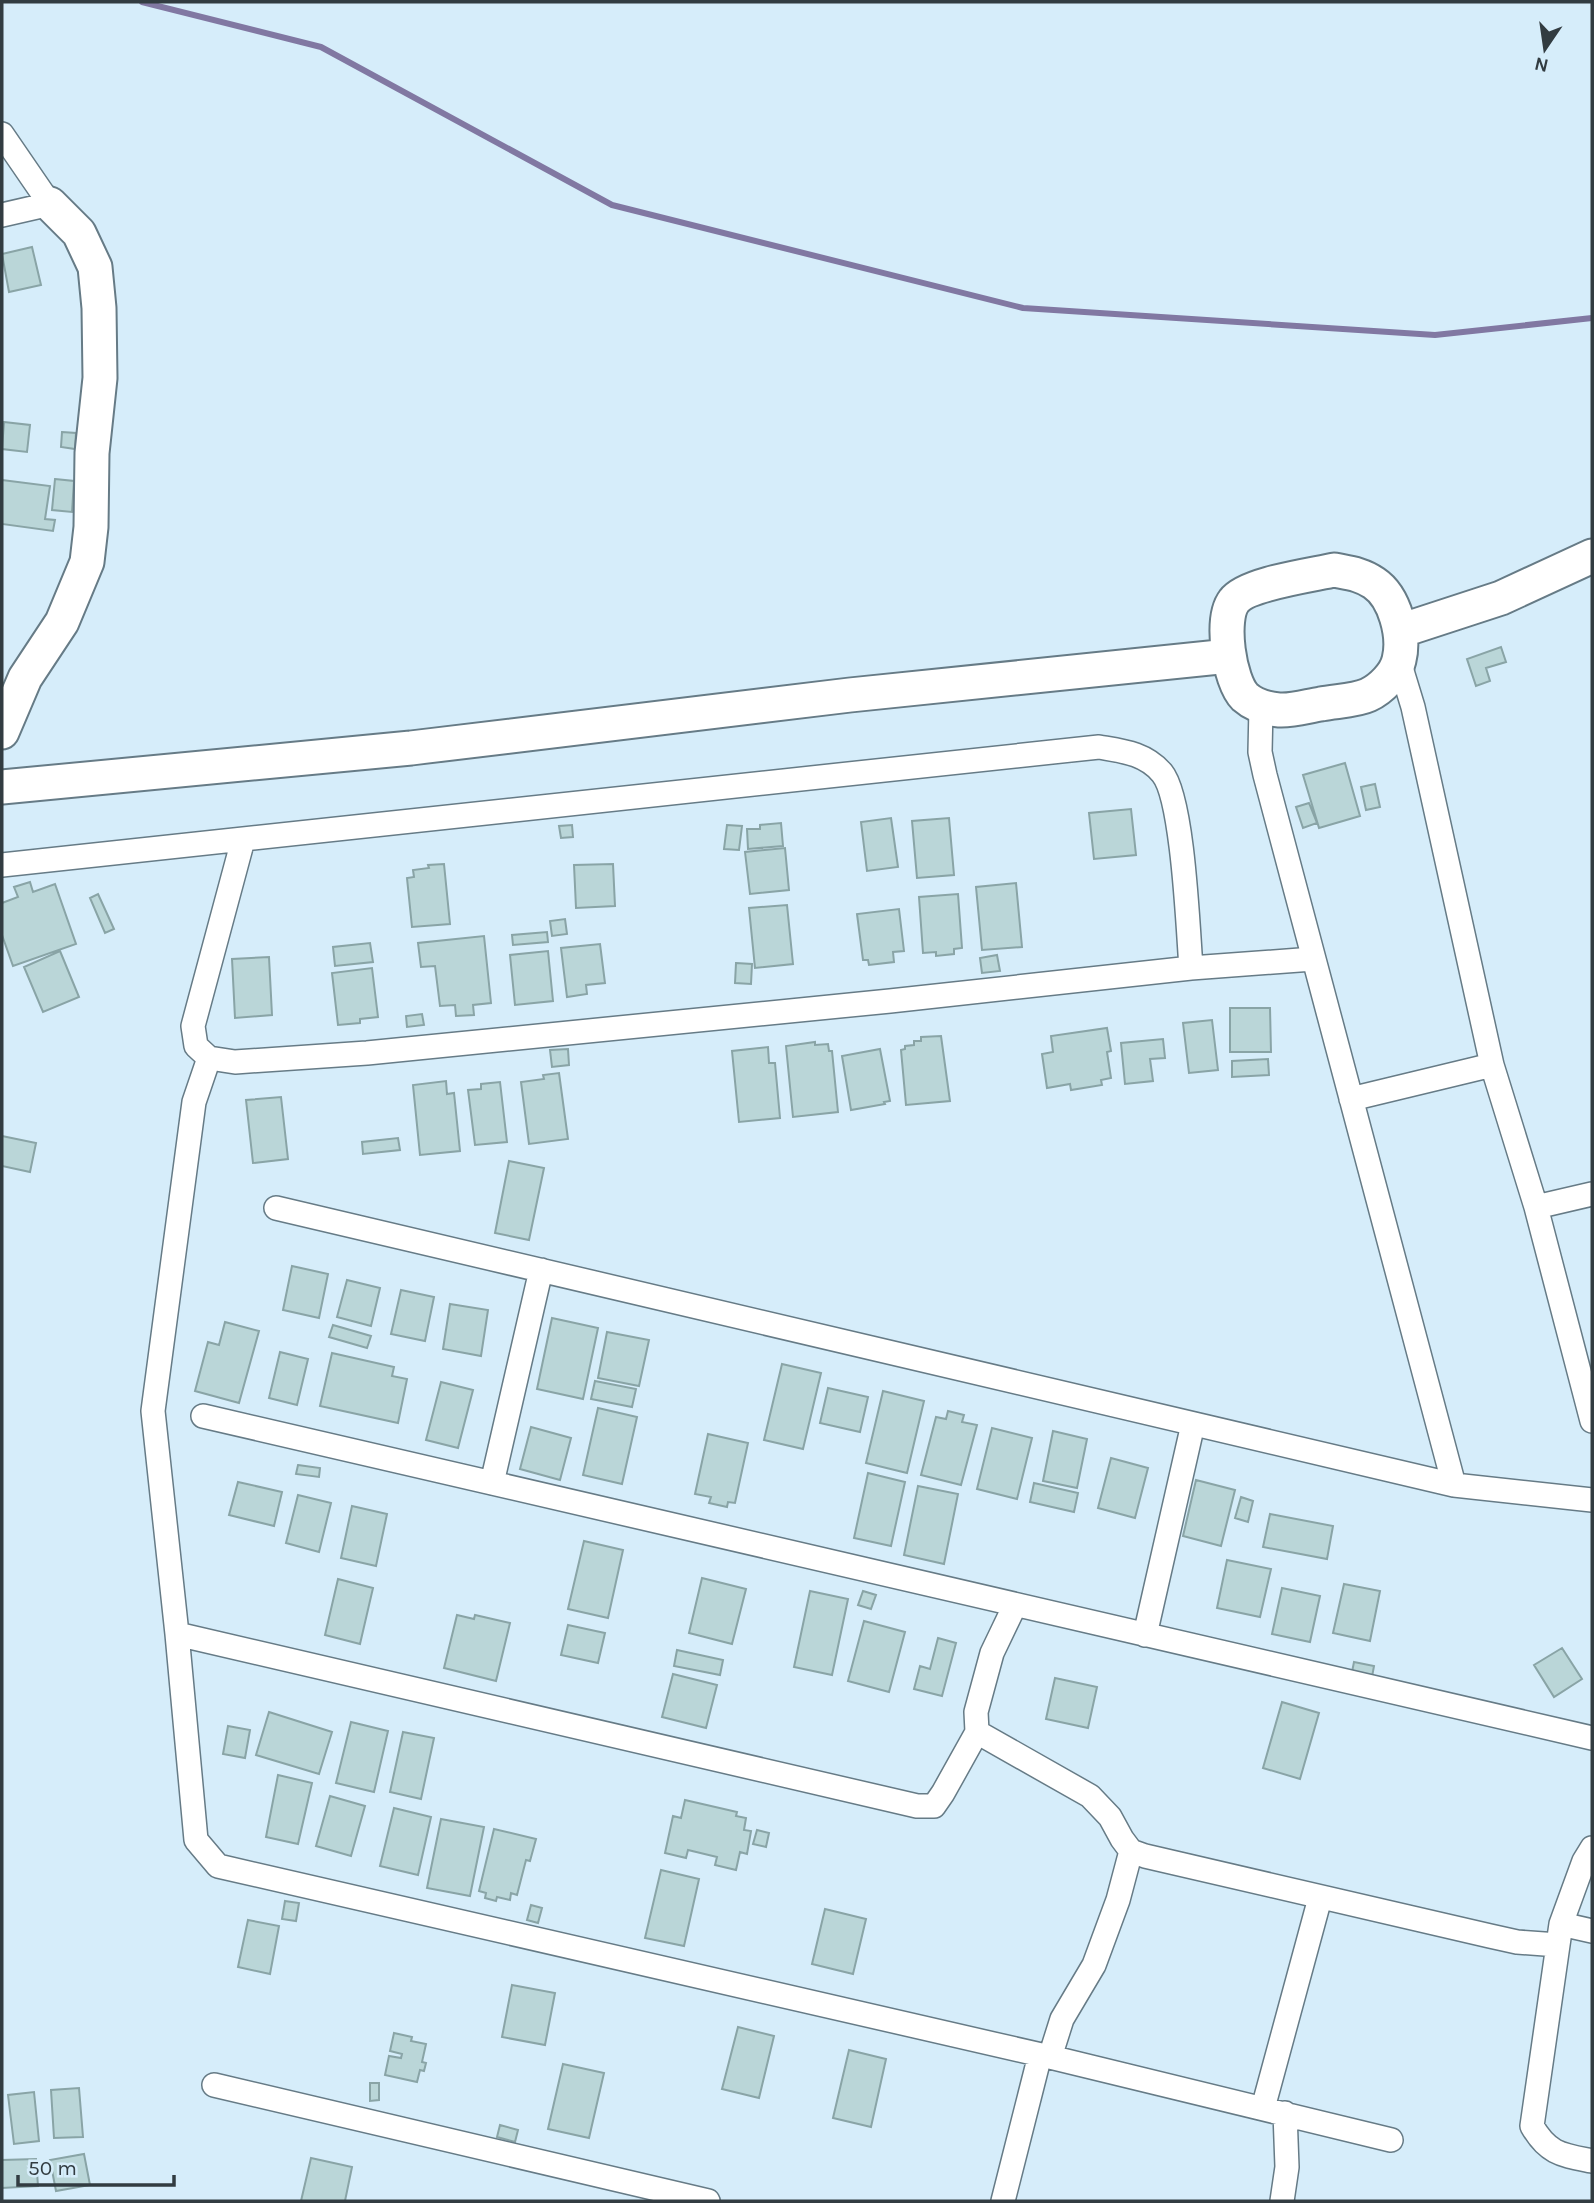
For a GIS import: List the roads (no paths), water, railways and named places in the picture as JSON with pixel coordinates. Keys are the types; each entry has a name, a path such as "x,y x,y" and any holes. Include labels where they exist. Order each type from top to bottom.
{"street":[{"path":"2,134 50,204 79,233 95,267 99,308 100,378 92,453 88,562 62,622 25,678 2,732"},
{"path":"2,215 50,204"},
{"path":"1592,556 1400,646 1388,680 1367,695 1282,710 1261,706 1245,697 1235,680 1229,656 1228,612 1234,600 1248,590 1334,570 1359,574 1377,584 1390,601 1400,646 1413,707 1492,1065 1535,1208 1592,1421"},
{"path":"2,788 411,748 850,695 1229,656"},
{"path":"1261,706 1260,752 1312,959 1454,1485"},
{"path":"2,865 1099,747 1136,753 1163,773 1177,808 1191,968"},
{"path":"243,840 193,1026 196,1046 209,1058 235,1062 367,1054 1191,968 1312,959"},
{"path":"209,1058 194,1102 153,1411 196,1840 218,1866 1045,2056 1391,2140"},
{"path":"1351,1099 1492,1065"},
{"path":"1535,1208 1592,1194"},
{"path":"276,1208 1454,1485 1592,1500"},
{"path":"492,1483 541,1270"},
{"path":"203,1416 1592,1738"},
{"path":"1145,1635 1193,1424"},
{"path":"177,1634 917,1806 934,1806 977,1732 976,1712 992,1653 1015,1605"},
{"path":"977,1732 1090,1796 1110,1817 1131,1851 1145,1856 1490,1936 1592,1931"},
{"path":"1592,1848 1584,1861 1560,1934 1532,2126 1541,2143 1557,2153 1592,2161"},
{"path":"1003,2201 1045,2056 1062,2019 1094,1965 1118,1900 1131,1851"},
{"path":"1282,2201 1287,2167 1274,2111 1320,1898"},
{"path":"214,2085 696,2200"}],"waterway":[{"path":"142,2 321,47 612,205 1023,308 1435,335 1592,318"}]}
